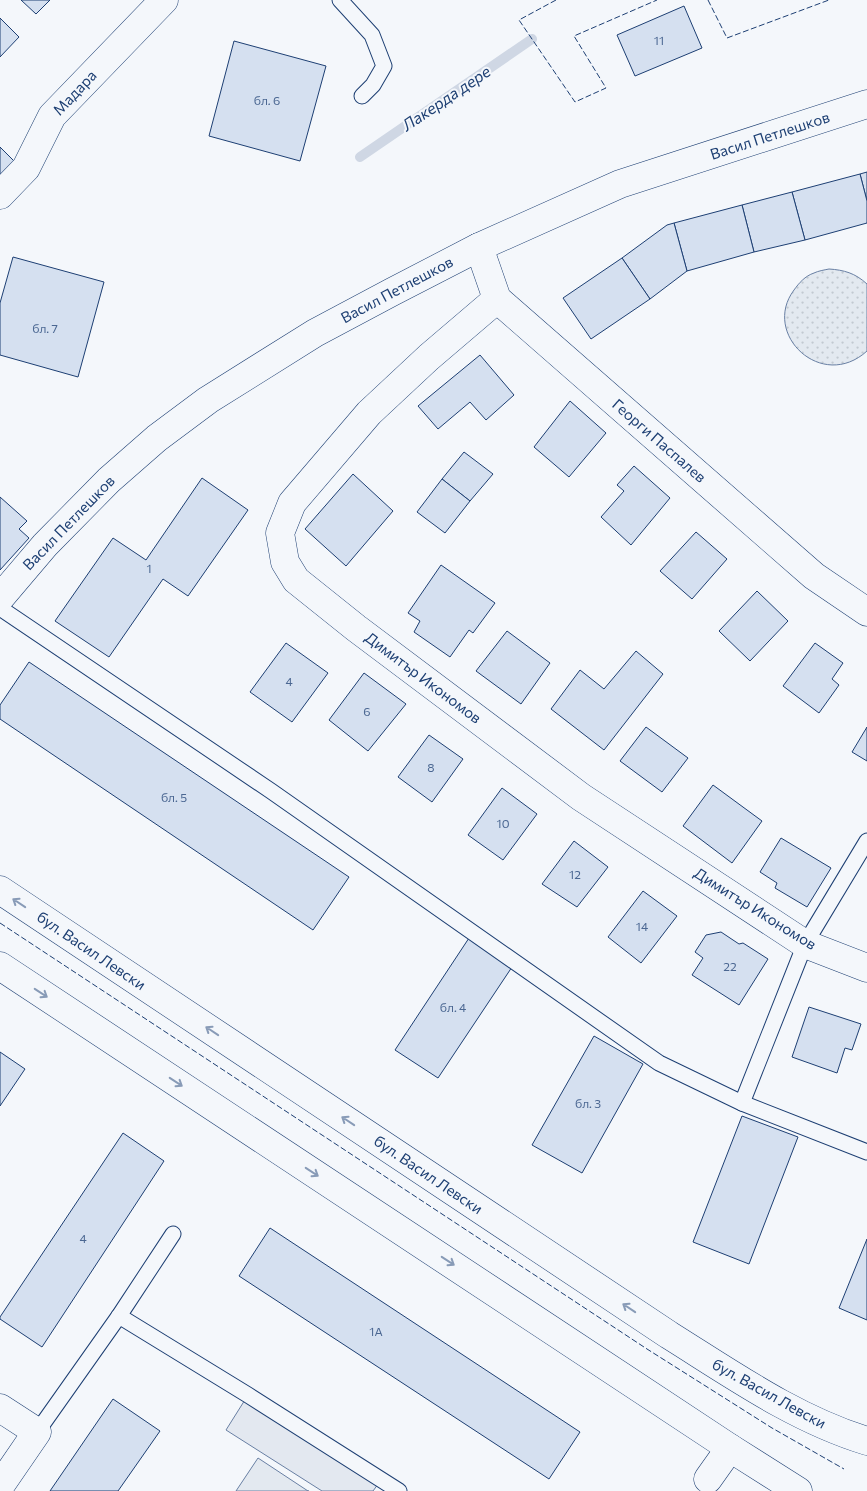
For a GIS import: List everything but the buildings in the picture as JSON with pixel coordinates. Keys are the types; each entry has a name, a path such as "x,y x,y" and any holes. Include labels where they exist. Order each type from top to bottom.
{"main road":[{"name":"Мадара","path":"0,194 26,168 52,116 164,0"},
{"name":"Васил Петлешков","path":"0,598 45,545 109,480 157,438 208,400 315,333 479,247 620,184 867,104"},
{"name":"Георги Паспалев","path":"479,247 497,299 814,576 867,612"},
{"name":"Димитър Икономов","path":"497,299 429,357 369,413 292,503 280,532 285,562 296,580 356,628 581,797 805,944 867,968"},
{"name":"бул. Васил Левски","path":"0,890 753,1388 839,1432 867,1441"},
{"path":"0,966 798,1491"},
{"path":"0,1408 38,1432 0,1486"},
{"path":"704,1485 730,1448"},
{"path":"757,1464 776,1491"}],"lane":[{"path":"340,0 372,36 384,66 373,85 362,96"},
{"path":"0,608 271,791 659,1063 742,1103 867,1152"},
{"path":"742,1103 805,944 867,841"},
{"path":"38,1432 119,1316 173,1234"},
{"path":"119,1316 399,1491"}],"shaded area":[{"path":"829,269 849,273 867,284 867,351 850,362 832,365 815,361 801,352 791,339 785,324 786,307 798,285 811,274"},
{"path":"248,1395 381,1480 373,1491 322,1491 226,1430"},
{"path":"258,1458 308,1491 236,1491"}],"waterway":[{"name":"Лакерда дере","path":"360,157 532,39"}],"fence":[{"path":"556,0 519,20 575,102 606,88 574,36 657,0"},
{"path":"708,0 727,38 829,0"},
{"path":"0,923 647,1349 772,1428 844,1469"}]}
